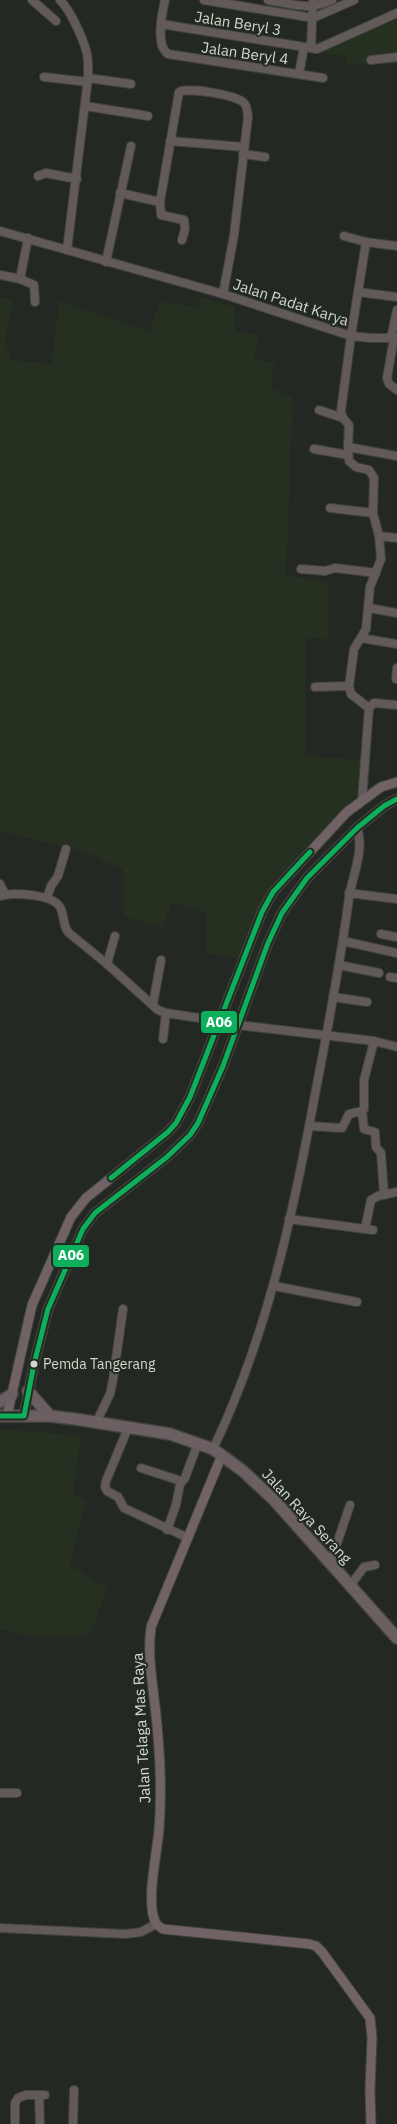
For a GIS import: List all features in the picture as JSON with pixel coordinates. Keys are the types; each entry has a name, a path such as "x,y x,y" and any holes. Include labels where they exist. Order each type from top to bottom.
{"highway":[{"path":"28,1391 50,1416"},
{"path":"0,1402 12,1394"},
{"name":"Jalan Raya Serang","path":"4,1416 50,1416 170,1434 218,1452 256,1482 276,1501 397,1638"}],"main road":[{"path":"4,1416 12,1394 32,1305 71,1217 86,1198 176,1124 190,1097 262,912 273,892 347,812 381,787 397,782"},
{"path":"24,1416 28,1391 48,1309 83,1229 95,1213 182,1144 190,1135 219,1074 268,943 282,914 307,878 357,828 384,806 397,799"},
{"path":"71,1217 83,1229"},
{"name":"Jalan Telaga Mas Raya","path":"156,1924 152,1902 159,1827 159,1758 149,1640 154,1618 188,1538 218,1452"},
{"path":"156,1924 163,1929 178,1932 316,1946 370,2018 372,2037 371,2124"}],"street":[{"path":"32,0 56,21"},
{"path":"60,0 70,11 86,50 88,80 67,250"},
{"path":"161,24 165,0"},
{"path":"204,0 313,10 354,0"},
{"path":"268,0 313,10 332,0"},
{"path":"299,74 307,48 313,10"},
{"path":"307,48 323,48 397,13"},
{"name":"Jalan Beryl 3","path":"161,24 307,48"},
{"name":"Jalan Beryl 4","path":"161,24 164,51 168,54 323,78"},
{"path":"371,60 397,57"},
{"path":"44,77 131,84"},
{"path":"182,240 185,229 184,220 161,216 160,202 179,92 183,90 238,98 247,107 248,118 234,235 223,294"},
{"path":"85,106 148,116"},
{"path":"170,141 244,151 265,157"},
{"path":"106,262 131,146"},
{"path":"38,176 46,173 77,179"},
{"path":"120,193 160,202"},
{"name":"Jalan Padat Karya","path":"0,231 223,294 351,336 341,406 343,418 349,425 348,451"},
{"path":"344,236 366,242 397,246"},
{"path":"20,279 28,238"},
{"path":"366,242 351,336 394,338"},
{"path":"0,275 20,279 34,285 35,302"},
{"path":"358,292 397,297"},
{"path":"397,310 387,378 389,384 397,390"},
{"path":"319,410 343,418"},
{"path":"314,449 397,456"},
{"path":"348,451 352,465 369,470 372,474 373,513 379,536 381,559 370,587 368,622 354,649 349,686 351,694 369,708"},
{"path":"330,508 373,513"},
{"path":"379,536 397,538"},
{"path":"301,568 325,571 335,568 376,572"},
{"path":"369,608 397,613"},
{"path":"360,638 397,644"},
{"path":"396,679 397,668"},
{"path":"315,687 349,686"},
{"path":"362,800 369,708 374,703 397,705"},
{"path":"218,1452 229,1414 274,1286 289,1219 327,1035 360,842 357,828"},
{"path":"47,898 51,886 58,876 66,849"},
{"path":"0,884 2,895 47,898 56,902 60,907 66,930 108,964 158,1010 166,1013 219,1021"},
{"path":"350,893 397,899"},
{"path":"381,934 397,937"},
{"path":"108,964 115,936"},
{"path":"343,941 397,953"},
{"path":"153,1004 162,960"},
{"path":"339,965 379,973"},
{"path":"333,997 367,1002"},
{"path":"163,1039 166,1013"},
{"path":"238,1025 374,1041 397,1048"},
{"path":"374,1041 364,1080 365,1104 362,1111 364,1129 375,1132 376,1147 381,1153 384,1195"},
{"path":"309,1126 342,1128 350,1114 362,1111"},
{"path":"289,1219 369,1230 371,1200 397,1192"},
{"path":"274,1286 357,1302"},
{"path":"96,1423 110,1394 123,1309"},
{"path":"128,1428 105,1487 107,1491 118,1497 124,1508 167,1530 188,1538"},
{"path":"167,1530 176,1504 181,1481 185,1478 198,1443"},
{"path":"141,1468 181,1481"},
{"path":"330,1564 350,1505"},
{"path":"350,1586 364,1567 375,1565"},
{"path":"0,1793 17,1793"},
{"path":"0,1928 126,1934 140,1932 156,1924"},
{"path":"73,2124 74,2090"},
{"path":"15,2124 15,2103 18,2098 21,2096 42,2095 40,2124"}],"shaded area":[{"path":"397,16 397,64 347,64 345,56 322,52"},
{"path":"0,297 13,299 5,341 11,360 51,364 60,301 150,332 159,302 197,307 200,297 235,307 235,331 260,336 254,359 274,363 271,389 293,397 286,575 329,582 328,639 306,638 305,756 361,760 359,792 269,886 252,920 239,958 206,953 205,913 173,902 162,928 124,916 123,870 84,851 0,832"},
{"path":"0,1429 81,1436 73,1496 86,1499 70,1565 108,1588 89,1636 32,1636 0,1629"}],"transit line":[{"name":"A06","path":"0,1416 24,1416 34,1364 48,1309 83,1229 95,1213 167,1157 190,1135 198,1123 223,1066 268,943 282,913 307,878 357,828 384,806 397,799"},
{"name":"A06","path":"111,1178 168,1132 176,1123 190,1097 262,912 273,892 310,852"}],"place":[{"name":"Pemda Tangerang","path":"34,1364"}]}
